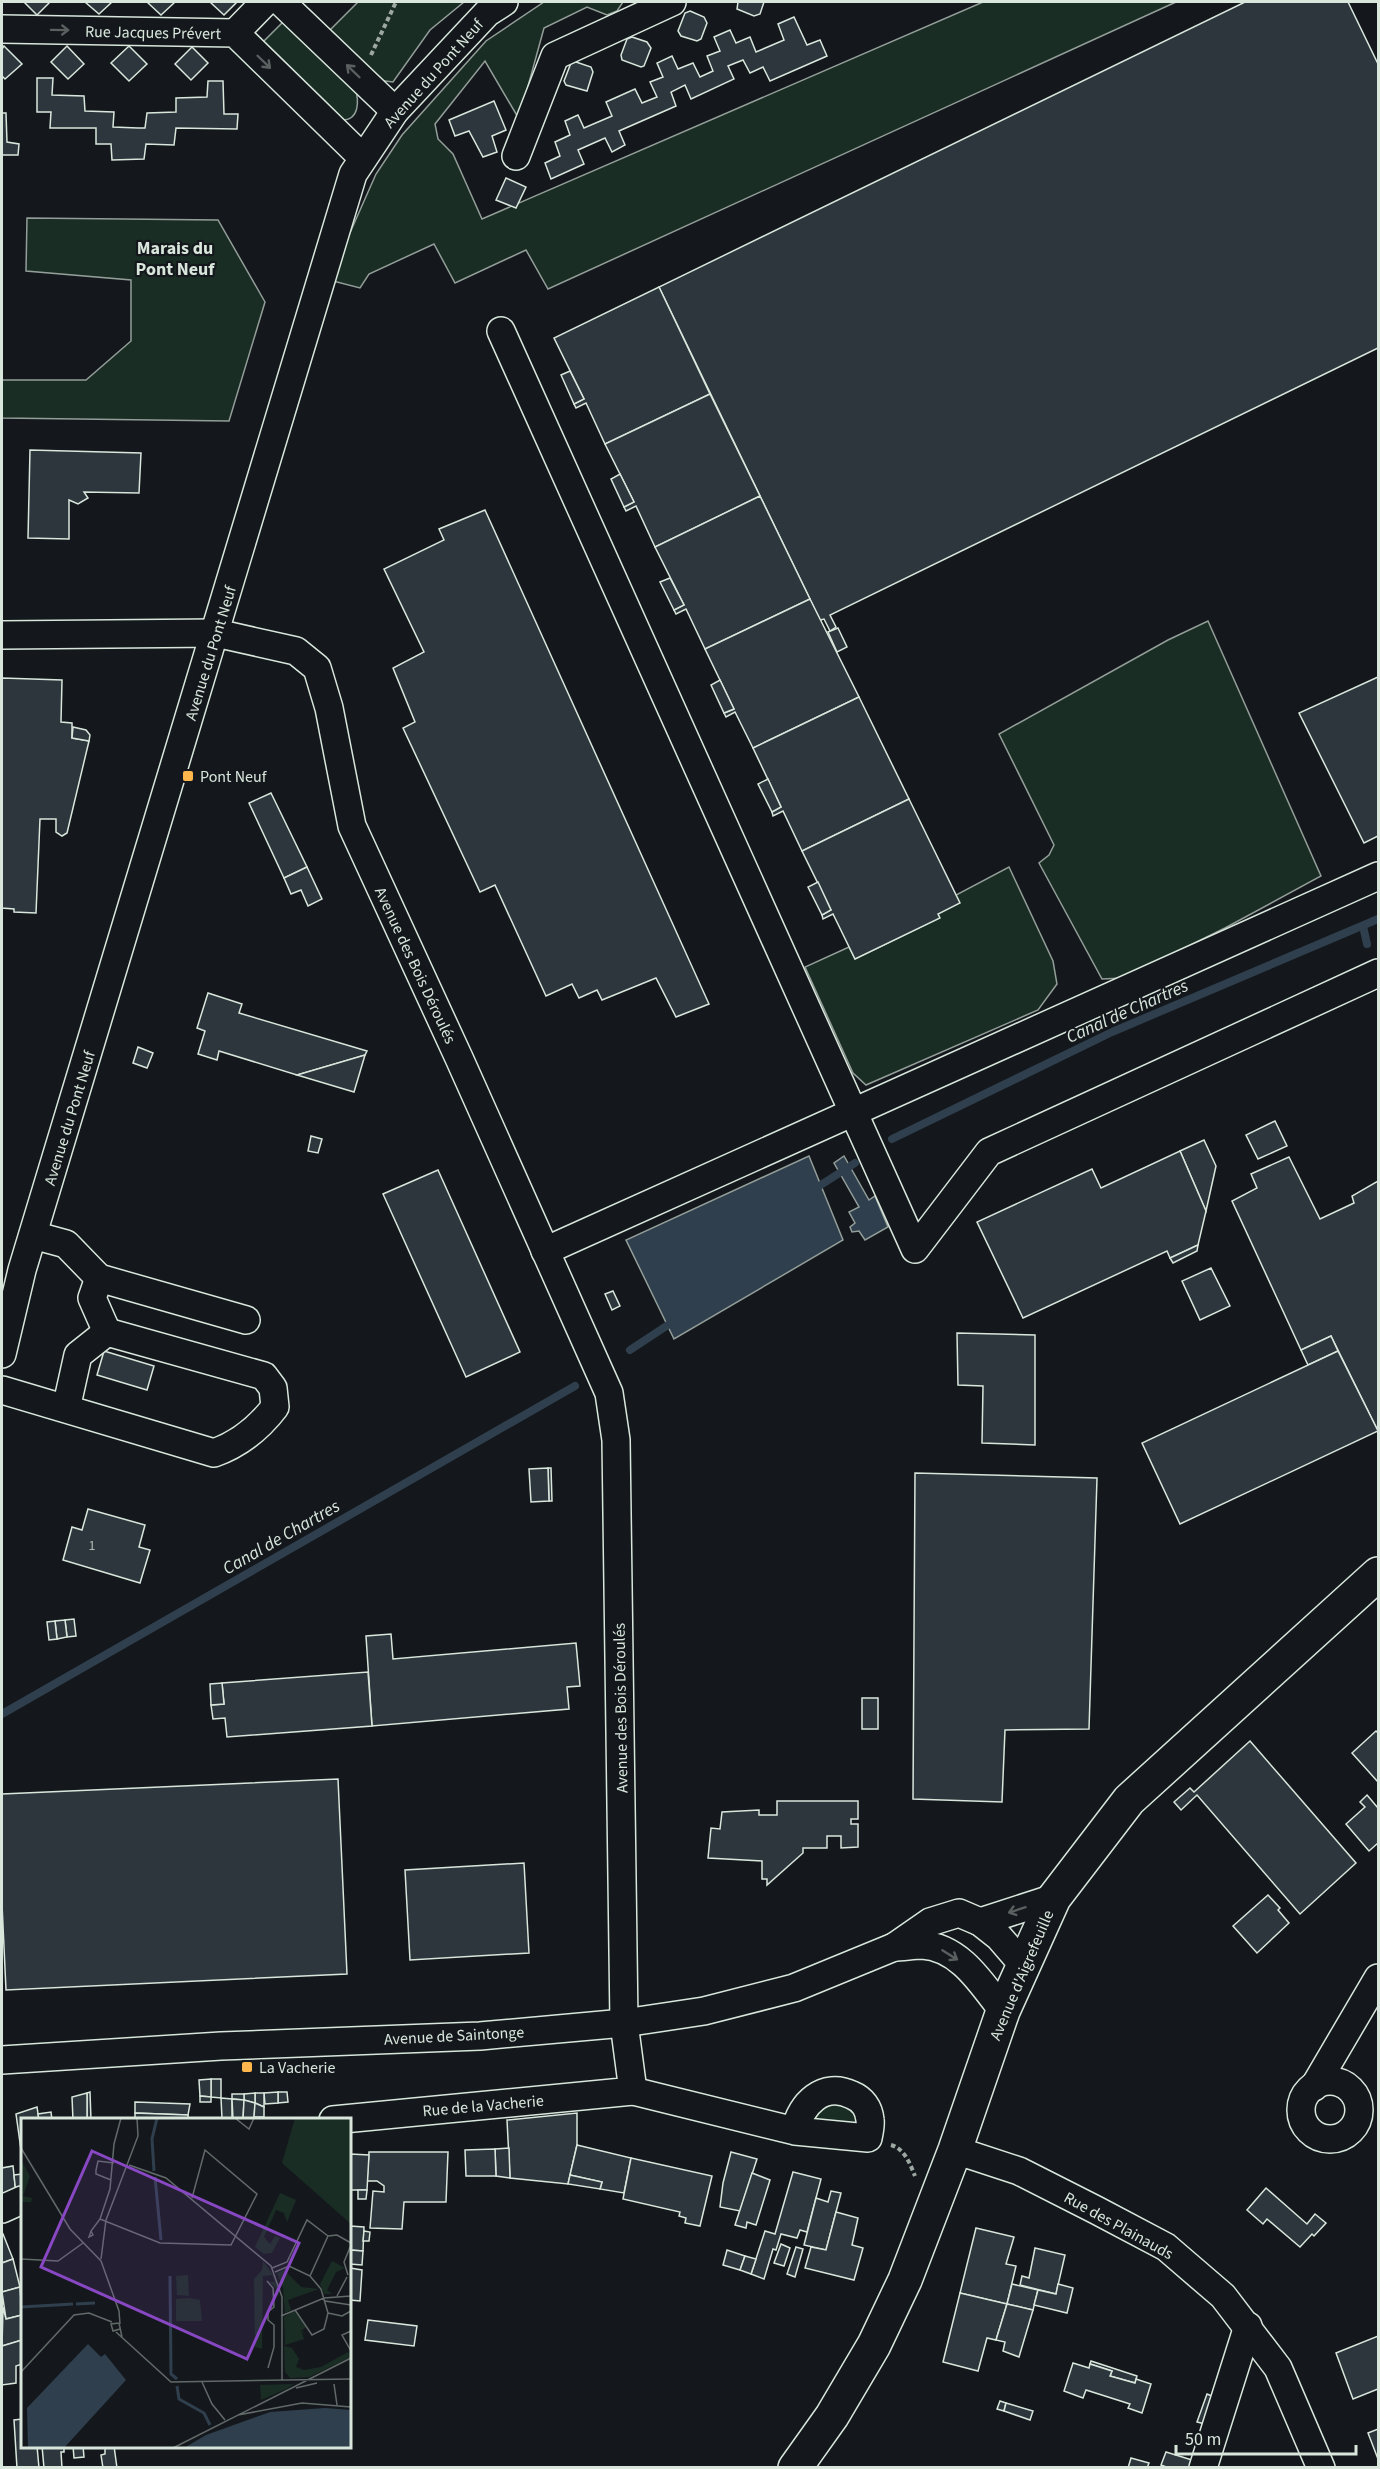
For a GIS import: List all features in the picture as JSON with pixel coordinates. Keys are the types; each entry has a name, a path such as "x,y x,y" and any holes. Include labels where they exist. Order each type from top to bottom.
{"main road":[{"name":"Avenue d'Aigrefeuille","path":"795,2468 832,2416 874,2345 905,2280 955,2150 1003,2011 1054,1898 1129,1800 1378,1574"}],"street":[{"path":"235,33 266,2"},
{"path":"280,2 395,111"},
{"name":"Avenue du Pont Neuf","path":"2,1354 12,1269 33,1235 353,174 395,111 487,13 504,2"},
{"path":"516,156 555,56 657,5"},
{"name":"Rue Jacques Prévert","path":"2,29 235,33 363,158"},
{"path":"501,331 915,1249 989,1152 1378,973"},
{"name":"Avenue des Bois Déroulés","path":"2,635 216,633 296,651 317,668 329,708 352,826 609,1393 616,1440 624,2023"},
{"path":"545,1251 1378,876"},
{"path":"33,1235 66,1245 99,1278 246,1320"},
{"path":"99,1278 92,1298 107,1332"},
{"path":"2,1390 214,1453 231,1447 262,1424 275,1407 273,1388 264,1376 107,1332"},
{"path":"66,1409 78,1355 107,1332"},
{"path":"980,1922 1054,1898"},
{"name":"Avenue de Saintonge","path":"2,2060 221,2046 480,2036 624,2023 704,2011 794,1988 894,1947 930,1922 959,1913 980,1922 999,1937 1024,1966"},
{"name":"Avenue de Saintonge","path":"894,1947 923,1945 944,1950 967,1965 1003,2011"},
{"path":"1314,2087 1378,1978"},
{"path":"624,2023 633,2091"},
{"path":"795,2131 805,2106 812,2099 829,2091 839,2090 859,2098 866,2106 870,2119 868,2138"},
{"name":"Rue de la Vacherie","path":"351,2118 633,2091 795,2131 868,2138"},
{"name":"Rue des Plainauds","path":"955,2150 1019,2171 1166,2247 1223,2296 1278,2368 1321,2468"},
{"path":"1203,2468 1248,2326"}],"path":[{"path":"359,76 379,41 396,2"},
{"path":"868,2138 898,2147 932,2212"}],"green space":[{"path":"358,2 464,2 430,30 393,82 377,80 330,30"},
{"path":"544,2 623,2 617,11 607,15 587,7 544,28 519,119 485,61 435,124 438,139 453,154 482,219 983,2 1176,2 548,289 526,250 455,283 434,244 369,274 360,288 333,281 349,235 376,174 402,135 486,41"},
{"path":"284,21 355,88 357,109 352,117 341,120 260,45"},
{"path":"27,218 218,220 265,302 229,421 2,418 2,380 86,380 131,341 131,280 26,271"},
{"path":"1208,621 1321,876 1225,928 1124,978 1102,979 1039,863 1049,855 1054,845 999,734 1168,640"},
{"path":"1009,867 1053,961 1057,984 1038,1010 866,1085 853,1073 805,967 849,947 855,959 939,918 938,914 956,895"},
{"path":"843,2099 860,2117 852,2128 817,2125 811,2115 817,2107"}],"water":[{"path":"809,1156 843,1240 674,1339 626,1240"},
{"path":"844,1156 869,1200 875,1196 888,1227 865,1240 859,1231 852,1232 850,1227 855,1223 849,1212 859,1207 834,1163"}],"building":[{"path":"24,2 50,2 37,15"},
{"path":"85,2 112,2 99,14"},
{"path":"147,2 175,2 161,15"},
{"path":"210,2 237,2 224,15"},
{"path":"738,2 764,2 760,14 754,16 737,9"},
{"path":"1245,2 1348,2 1378,64 1378,348 830,615 836,627 830,631 824,619 820,620 659,287"},
{"path":"690,11 704,17 707,23 701,39 697,41 681,36 678,31 685,13"},
{"path":"794,17 807,45 820,40 827,56 770,81 763,67 750,73 743,60 728,66 734,79 691,99 685,85 671,92 676,106 619,131 625,145 612,152 605,138 578,150 584,164 551,179 545,163 560,156 555,142 570,135 565,121 578,115 584,128 612,116 606,102 635,89 642,103 657,97 650,82 663,77 657,63 672,56 678,69 693,63 700,77 713,71 707,56 720,51 714,37 730,30 736,43 750,37 756,52 784,40 778,24"},
{"path":"632,37 647,42 651,48 644,66 622,60 621,55 627,39"},
{"path":"4,46 22,64 5,79 2,76"},
{"path":"67,46 84,64 68,79 51,62"},
{"path":"129,46 147,64 129,81 111,63"},
{"path":"192,47 208,63 191,80 175,64"},
{"path":"576,62 591,67 593,72 587,91 566,85 564,81 571,63"},
{"path":"37,78 53,78 52,95 84,96 85,111 114,112 113,127 138,128 145,128 147,113 176,112 176,98 207,97 208,81 223,81 224,114 238,114 237,129 176,128 174,145 146,144 144,159 112,160 111,144 96,144 96,128 50,128 51,112 37,112"},
{"path":"494,101 506,130 492,136 497,152 483,157 469,131 455,136 449,120"},
{"path":"2,113 6,113 7,142 19,144 18,155 2,155"},
{"path":"506,178 526,187 516,208 496,200"},
{"path":"659,287 710,394 605,444 586,403 576,408 574,404 584,399 554,338"},
{"path":"570,371 584,399 574,404 561,375"},
{"path":"710,394 760,496 655,547 636,506 626,511 624,507 634,502 605,444"},
{"path":"30,450 141,453 139,493 84,492 88,498 78,504 69,500 69,539 28,538"},
{"path":"620,474 634,502 624,507 611,479"},
{"path":"760,496 810,599 705,649 686,609 676,614 674,610 684,605 655,547"},
{"path":"485,510 709,1004 676,1017 656,978 602,1000 597,990 579,998 572,984 546,996 495,885 480,892 403,728 415,722 393,668 424,652 384,569 444,540 439,529"},
{"path":"670,578 684,605 674,610 660,582"},
{"path":"810,599 859,697 753,748 735,712 726,717 724,713 734,709 705,649"},
{"path":"838,628 847,647 837,652 828,632"},
{"path":"1378,677 1378,836 1364,843 1299,713"},
{"path":"2,678 62,680 61,722 72,723 72,738 89,741 67,833 62,836 56,832 56,819 40,819 36,913 14,912 14,909 2,908"},
{"path":"720,680 734,709 724,713 711,685"},
{"path":"859,697 909,799 802,851 783,811 773,816 772,812 781,807 753,748"},
{"path":"73,727 86,730 90,735 89,741 72,738"},
{"path":"768,779 781,807 772,812 758,784"},
{"path":"271,793 307,867 284,878 249,803"},
{"path":"909,799 960,903 938,914 940,918 855,959 833,914 823,919 822,915 831,910 802,851"},
{"path":"307,867 322,899 308,906 301,890 291,894 284,878"},
{"path":"818,882 831,910 822,915 808,887"},
{"path":"208,993 242,1004 239,1013 367,1051 365,1055 297,1075 219,1051 217,1060 198,1054 205,1031 197,1028"},
{"path":"138,1047 153,1053 147,1068 133,1063"},
{"path":"365,1055 354,1092 297,1075"},
{"path":"1275,1121 1287,1146 1258,1159 1246,1135"},
{"path":"311,1136 322,1139 318,1153 308,1151"},
{"path":"1204,1140 1216,1166 1206,1211 1180,1151"},
{"path":"1180,1151 1206,1211 1198,1245 1170,1258 1167,1251 1023,1318 977,1222 1092,1169 1101,1188"},
{"path":"1289,1157 1320,1219 1354,1203 1352,1196 1378,1181 1378,1431 1331,1336 1301,1350 1232,1201 1257,1188 1251,1174"},
{"path":"438,1170 520,1352 466,1377 383,1194"},
{"path":"1198,1245 1197,1251 1173,1263 1170,1258"},
{"path":"1211,1268 1230,1306 1200,1320 1182,1281"},
{"path":"613,1291 620,1306 612,1310 605,1294"},
{"path":"957,1333 1035,1335 1035,1445 982,1443 983,1386 958,1385"},
{"path":"1331,1336 1338,1351 1308,1365 1301,1350"},
{"path":"104,1351 154,1366 147,1390 97,1375"},
{"path":"1338,1351 1378,1431 1180,1524 1142,1443"},
{"path":"548,1468 551,1468 552,1501 549,1501"},
{"path":"548,1468 549,1501 531,1502 529,1469"},
{"path":"915,1473 1097,1478 1089,1729 1005,1730 1002,1802 913,1799"},
{"path":"88,1509 145,1525 139,1547 150,1550 140,1583 63,1560 72,1527 82,1530"},
{"path":"74,1619 76,1636 67,1637 65,1620"},
{"path":"65,1620 67,1637 57,1639 55,1621"},
{"path":"55,1621 57,1639 49,1640 47,1622"},
{"path":"391,1634 393,1659 576,1643 580,1686 567,1687 569,1709 372,1726 366,1636"},
{"path":"368,1672 372,1726 227,1737 225,1718 213,1719 211,1705 224,1704 222,1683"},
{"path":"222,1683 224,1704 211,1705 210,1684"},
{"path":"862,1698 878,1698 878,1729 862,1729"},
{"path":"1376,1731 1378,1733 1378,1782 1352,1753"},
{"path":"1250,1741 1356,1863 1300,1914 1197,1795 1181,1810 1174,1802 1190,1788 1194,1792"},
{"path":"338,1779 347,1974 6,1990 2,1904 2,1794"},
{"path":"1367,1795 1378,1808 1378,1843 1369,1851 1346,1824 1365,1807 1360,1802"},
{"path":"777,1801 858,1801 858,1819 851,1819 851,1824 858,1824 858,1847 841,1848 841,1836 827,1836 827,1848 803,1848 803,1853 767,1885 767,1879 762,1879 762,1861 708,1858 711,1828 720,1829 722,1812 759,1810 759,1815 777,1815"},
{"path":"524,1863 529,1953 410,1960 405,1870"},
{"path":"1268,1895 1280,1908 1278,1910 1289,1923 1257,1953 1233,1926"},
{"path":"211,2079 221,2079 221,2098 211,2097"},
{"path":"211,2079 211,2097 200,2096 199,2080"},
{"path":"90,2092 91,2118 87,2118 87,2093"},
{"path":"278,2092 287,2092 288,2102 278,2103"},
{"path":"278,2092 278,2103 265,2104 264,2093"},
{"path":"87,2093 87,2118 73,2118 72,2097"},
{"path":"255,2093 264,2093 264,2107 255,2103"},
{"path":"255,2093 255,2103 244,2100 244,2094"},
{"path":"232,2094 244,2094 244,2100 232,2099"},
{"path":"200,2096 211,2097 211,2102 200,2102"},
{"path":"221,2098 232,2099 232,2118 222,2118"},
{"path":"232,2099 244,2100 243,2118 233,2118"},
{"path":"244,2100 255,2103 254,2118 243,2118"},
{"path":"135,2102 190,2104 188,2115 135,2113"},
{"path":"255,2103 264,2107 264,2117 254,2117"},
{"path":"37,2107 39,2118 21,2118 21,2150 16,2114"},
{"path":"51,2112 52,2118 39,2118 38,2114"},
{"path":"135,2113 188,2115 188,2118 135,2118"},
{"path":"577,2113 577,2145 568,2184 510,2178 507,2120"},
{"path":"577,2145 631,2158 624,2193 600,2189 602,2182 570,2175"},
{"path":"509,2148 510,2178 496,2176 495,2149"},
{"path":"495,2149 496,2176 466,2176 465,2150"},
{"path":"369,2152 448,2152 446,2202 404,2202 402,2229 370,2228 373,2191 384,2192 384,2186 377,2181 367,2181"},
{"path":"731,2152 757,2159 740,2211 720,2207"},
{"path":"351,2154 369,2155 367,2190 351,2190"},
{"path":"631,2158 712,2176 700,2226 685,2223 686,2218 679,2216 680,2212 623,2199"},
{"path":"13,2166 16,2194 2,2198 2,2168"},
{"path":"793,2172 821,2179 807,2232 800,2230 797,2238 781,2234 776,2250 773,2249 764,2279 751,2274 765,2231 775,2234"},
{"path":"752,2173 770,2180 756,2225 747,2222 746,2228 735,2225"},
{"path":"21,2174 21,2193 16,2194 14,2175"},
{"path":"570,2175 602,2182 600,2189 568,2184"},
{"path":"1266,2188 1307,2224 1315,2214 1326,2223 1300,2247 1267,2219 1263,2224 1247,2210"},
{"path":"358,2190 367,2190 366,2199 358,2199"},
{"path":"831,2191 841,2193 826,2250 804,2245 816,2198 828,2202"},
{"path":"836,2212 858,2218 852,2245 863,2248 854,2280 805,2268 811,2247 826,2250"},
{"path":"351,2226 364,2227 363,2251 351,2250"},
{"path":"976,2228 1014,2237 1006,2264 1016,2266 1007,2304 960,2293"},
{"path":"364,2231 370,2232 369,2241 363,2241"},
{"path":"2,2235 13,2259 2,2263"},
{"path":"781,2244 790,2248 784,2266 774,2263"},
{"path":"796,2247 803,2249 795,2277 787,2274"},
{"path":"1035,2248 1065,2255 1056,2294 1020,2285 1022,2276 1029,2278"},
{"path":"351,2250 363,2251 362,2265 351,2264"},
{"path":"727,2250 745,2256 740,2270 723,2265"},
{"path":"745,2256 756,2259 751,2274 740,2270"},
{"path":"13,2259 20,2287 2,2292 2,2263"},
{"path":"351,2268 362,2270 360,2301 351,2300"},
{"path":"1012,2284 1038,2290 1033,2310 1007,2304"},
{"path":"1058,2284 1073,2288 1067,2313 1034,2305 1038,2290 1056,2294"},
{"path":"20,2287 21,2315 6,2319 2,2292"},
{"path":"960,2293 1007,2304 996,2340 987,2338 978,2371 943,2362"},
{"path":"1007,2304 1033,2310 1019,2357 1003,2351 1005,2342 996,2340"},
{"path":"3,2307 6,2319 21,2315 21,2340 2,2346"},
{"path":"368,2320 417,2326 414,2346 365,2340"},
{"path":"1378,2336 1378,2389 1353,2399 1336,2353"},
{"path":"21,2340 21,2364 16,2366 16,2383 2,2385 2,2346"},
{"path":"1091,2361 1137,2376 1135,2383 1110,2376 1112,2371 1090,2364"},
{"path":"1073,2363 1089,2368 1090,2364 1112,2371 1110,2376 1135,2383 1136,2379 1151,2384 1142,2413 1128,2408 1130,2404 1086,2390 1083,2398 1064,2391"},
{"path":"1207,2394 1219,2399 1209,2425 1197,2422"},
{"path":"1000,2401 1006,2403 1004,2411 997,2409"},
{"path":"1006,2403 1033,2411 1030,2420 1004,2411"},
{"path":"21,2419 21,2448 37,2448 39,2468 17,2468 14,2420"},
{"path":"1378,2429 1378,2459 1368,2433"},
{"path":"42,2448 64,2448 64,2452 61,2452 62,2468 44,2468"},
{"path":"73,2448 83,2448 84,2457 74,2458"},
{"path":"105,2448 114,2448 117,2468 103,2468 101,2455 105,2454"},
{"path":"1166,2452 1192,2460 1189,2468 1169,2468 1161,2465"},
{"path":"1131,2458 1149,2463 1147,2468 1128,2468"}],"waterway":[{"name":"Canal de Chartres","path":"892,1139 1112,1032 1378,919"},
{"path":"1363,926 1367,944"},
{"name":"Canal de Chartres","path":"813,1190 855,1163"},
{"name":"Canal de Chartres","path":"630,1350 674,1321"},
{"name":"Canal de Chartres","path":"2,1714 575,1386"}],"place":[{"name":"Pont Neuf","path":"188,776"},
{"name":"La Vacherie","path":"247,2067"}],"district":[{"name":"Marais du Pont Neuf","path":"175,258"}]}
